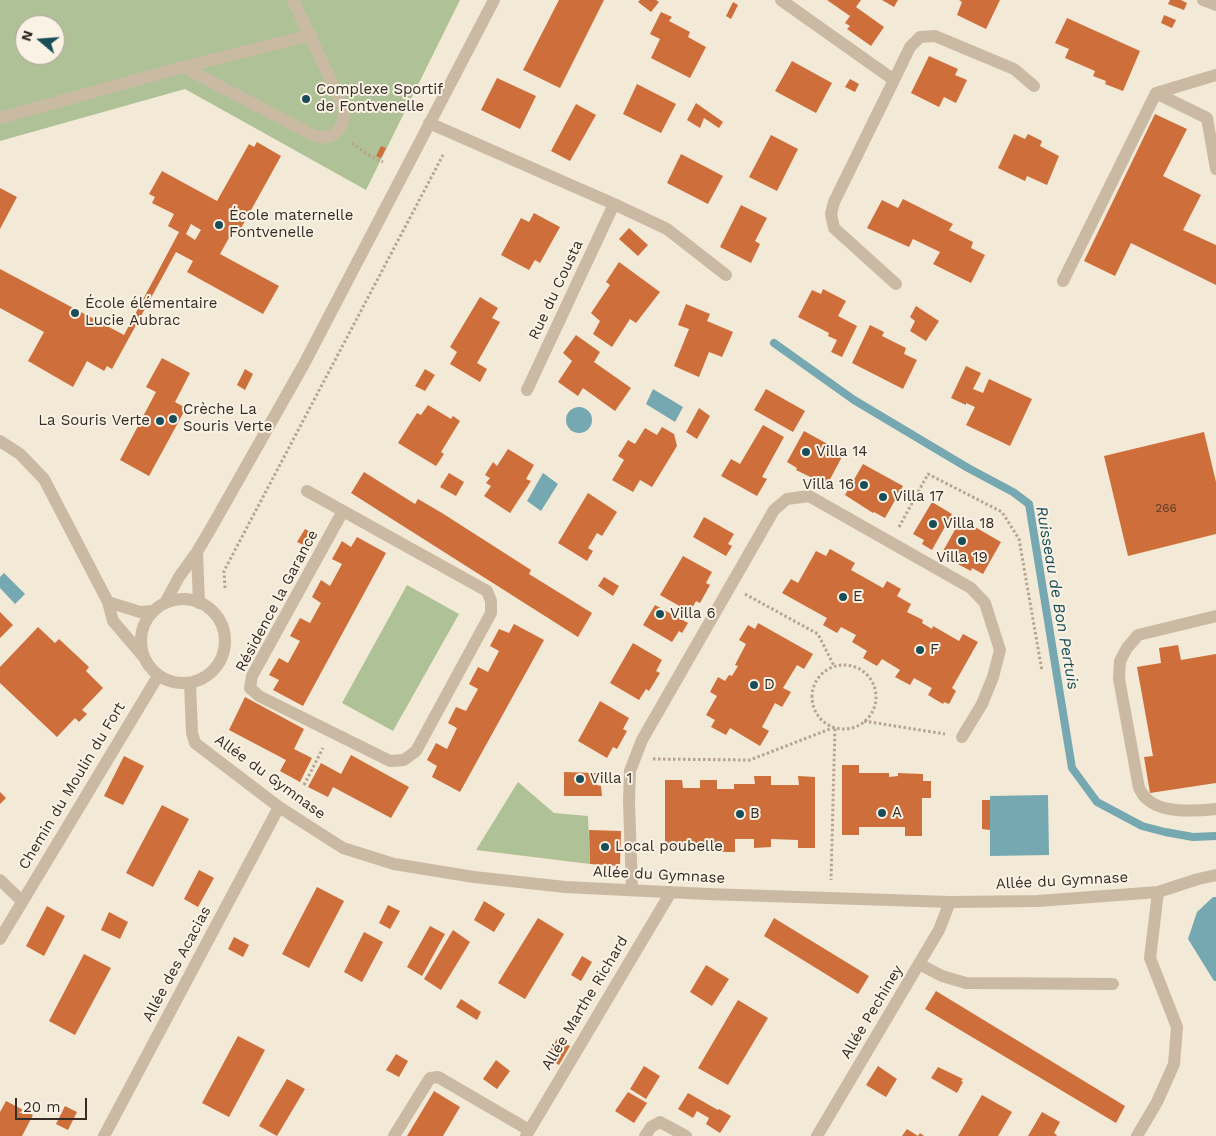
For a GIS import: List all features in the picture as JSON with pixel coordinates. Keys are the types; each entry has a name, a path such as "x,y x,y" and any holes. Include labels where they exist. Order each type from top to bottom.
{"street":[{"path":"183,67 314,135 322,138 337,132 342,126 345,116 344,108 293,0"},
{"path":"143,656 141,639 145,624 160,607 197,552 304,364 494,0"},
{"path":"781,0 894,80"},
{"path":"1203,0 1216,5"},
{"path":"0,118 183,67 311,35"},
{"path":"896,284 834,228 831,214 834,202 910,47 920,37 935,36 1014,69 1034,86"},
{"path":"1063,281 1156,93 1216,75"},
{"path":"1156,93 1207,118 1216,169"},
{"path":"429,123 667,229 726,275"},
{"name":"Rue du Cousta","path":"527,390 614,204"},
{"path":"0,441 20,454 44,479 108,602 113,621 158,676 174,682 190,683 202,679 213,671 220,660 224,648 224,635 220,622 211,611 199,603 188,600 176,600 160,607 140,612 108,602"},
{"name":"Résidence la Garance","path":"307,491 343,510 487,591 491,602 491,613 416,752 404,760 390,761 259,696 250,688 252,676 343,510"},
{"path":"632,890 629,801 630,771 642,740 774,510 787,499 808,496 971,588 985,603 1000,650 993,677 982,704 962,737"},
{"path":"197,552 199,603"},
{"path":"1214,618 1138,635 1126,648 1120,661 1119,679 1139,788 1146,799 1156,805 1176,810 1198,811 1216,809"},
{"name":"Chemin du Moulin du Fort","path":"0,939 158,676"},
{"name":"Allée du Gymnase","path":"190,683 192,733 195,743 279,807 343,848 394,864 484,878 566,887 950,902 1038,901 1158,892 1216,875"},
{"name":"Allée des Acacias","path":"104,1136 279,807"},
{"path":"0,880 22,901"},
{"name":"Allée Marthe Richard","path":"528,1133 671,892"},
{"path":"1137,1136 1157,1102 1174,1064 1178,1027 1150,958 1158,892"},
{"name":"Allée Pechiney","path":"817,1136 939,930 950,902"},
{"path":"919,964 942,976 966,983 1114,984"},
{"path":"394,1136 430,1078 438,1077 528,1133"},
{"path":"645,1136 651,1126 660,1122 686,1136"}],"path":[{"path":"337,132 370,156 383,162"},
{"path":"224,588 224,571 443,156"},
{"path":"890,543 928,474 1002,512 1019,539 1042,671"},
{"path":"730,586 818,634 834,666"},
{"path":"850,665 859,669 867,675 873,684 875,694 871,714 855,726 845,728 825,723 817,715 813,705 812,694 814,684 820,675 834,666 850,665"},
{"path":"864,721 962,737"},
{"path":"635,759 750,760 835,727"},
{"path":"831,898 835,727"},
{"path":"304,784 316,760"}],"green space":[{"name":"Complexe Sportif de Fontvenelle","path":"0,0 460,0 366,190 185,89 0,141"},
{"path":"407,585 459,614 393,731 342,703"},
{"path":"518,782 554,813 588,816 590,864 476,850"}],"water":[{"path":"653,389 683,407 675,422 646,404"},
{"path":"579,407 588,411 592,420 588,429 579,433 570,429 566,420 570,411"},
{"path":"543,473 558,484 541,511 527,501"},
{"path":"4,573 25,594 15,604 0,588 0,577"},
{"path":"1048,795 1049,855 990,856 990,796"},
{"path":"1213,897 1216,897 1216,981 1214,981 1188,939 1197,912"}],"building":[{"path":"559,0 604,0 560,88 523,70"},
{"path":"640,0 656,0 659,2 651,12 638,2"},
{"path":"827,0 861,0 856,7 884,27 871,46 847,29 850,26 845,23 850,16"},
{"path":"882,0 898,0 894,7"},
{"path":"959,0 1000,0 986,29 957,15 962,2"},
{"path":"1170,0 1181,0 1187,3 1184,10 1168,4"},
{"path":"733,2 738,5 731,19 726,16"},
{"path":"661,12 672,17 669,21 690,32 688,37 706,47 690,78 651,58 660,39 650,34"},
{"path":"1164,15 1176,20 1172,28 1161,23"},
{"path":"1067,18 1140,51 1123,91 1105,84 1106,81 1093,76 1095,71 1065,58 1069,49 1055,43"},
{"path":"929,56 958,69 955,75 967,80 956,103 944,97 939,107 911,93"},
{"path":"792,61 832,83 816,113 775,91"},
{"path":"497,78 536,96 520,129 481,110"},
{"path":"850,79 859,84 855,92 845,87"},
{"path":"637,84 676,104 661,133 623,114"},
{"path":"696,103 723,122 719,128 704,118 700,128 687,120"},
{"path":"576,104 596,115 570,161 551,151"},
{"path":"1155,114 1187,129 1163,176 1201,195 1183,230 1216,245 1216,285 1131,243 1115,276 1084,261"},
{"path":"1014,134 1025,139 1028,134 1042,141 1040,146 1059,156 1047,185 1027,176 1025,181 998,168"},
{"path":"771,135 798,149 777,191 749,177"},
{"path":"257,142 281,156 240,230 235,227 220,254 279,286 263,314 187,272 193,261 176,252 112,369 107,366 104,371 87,361 73,387 28,361 44,332 0,308 0,269 124,335 179,232 168,226 174,214 152,203 155,197 149,194 162,171 217,201 249,144 254,147","holes":["191,224 201,230 195,240 186,234"]},
{"path":"381,146 386,148 381,158 376,156"},
{"path":"681,154 723,176 708,204 667,183"},
{"path":"0,188 17,197 0,229"},
{"path":"903,199 953,224 949,230 973,242 971,248 985,255 971,283 933,264 940,252 913,239 909,247 867,228 882,200 898,208"},
{"path":"741,205 767,218 755,241 760,244 751,263 720,247"},
{"path":"534,213 560,227 540,263 535,260 529,270 501,255 521,218 529,222"},
{"path":"629,228 648,245 638,256 619,239"},
{"path":"619,262 660,292 636,323 630,319 612,347 593,334 600,321 591,313 610,285 606,282"},
{"path":"823,289 846,301 838,316 857,326 842,357 831,352 837,340 828,336 829,333 798,317 812,290 821,294"},
{"path":"480,297 498,308 492,318 500,322 477,363 487,369 480,382 450,364 457,352 450,347"},
{"path":"686,304 710,314 707,321 733,332 722,357 709,352 699,377 674,366 689,329 678,325"},
{"path":"916,306 939,321 926,341 910,331 915,321 910,317"},
{"path":"870,325 884,332 882,336 906,348 904,354 917,360 903,389 852,363"},
{"path":"576,335 600,352 594,362 631,388 615,411 583,388 578,396 558,382 572,361 563,353"},
{"name":"La Souris Verte","path":"162,358 190,373 175,402 186,408 149,476 120,460 156,392 146,387"},
{"path":"966,366 981,373 973,389 983,393 989,379 1032,399 1010,446 966,425 975,407 951,398"},
{"path":"245,369 253,374 245,390 237,385"},
{"path":"425,369 435,375 425,391 415,386"},
{"path":"766,389 805,411 793,432 754,410"},
{"path":"428,405 451,419 453,416 460,421 441,452 444,454 436,466 398,443 417,413 421,415"},
{"path":"699,408 710,416 697,439 686,432"},
{"path":"763,425 784,437 762,477 767,479 757,496 721,476 731,459 740,464"},
{"path":"662,427 674,434 677,446 652,487 640,480 633,492 612,480 624,460 618,456 628,440 635,444 645,428 657,435"},
{"path":"804,431 844,453 827,485 796,470 797,468 787,462"},
{"path":"1204,432 1216,482 1216,534 1128,556 1104,456"},
{"path":"508,449 534,465 526,479 531,481 510,513 484,496 491,486 486,483 490,478 485,475 493,462 497,466"},
{"path":"863,464 903,486 885,518 873,513 845,495"},
{"path":"364,472 415,504 418,499 442,513 531,570 529,574 592,613 578,637 351,493"},
{"path":"449,473 464,482 456,496 440,487"},
{"path":"588,493 617,512 602,536 597,533 588,548 593,551 587,561 558,543"},
{"name":"Villa 18","path":"932,502 952,514 932,550 922,544 924,540 913,534"},
{"path":"704,517 734,534 728,544 732,546 726,556 693,537"},
{"path":"961,519 1001,542 983,574 972,568 971,571 952,561 954,557 943,551"},
{"path":"305,529 314,534 308,547 297,542"},
{"path":"357,537 386,553 303,706 273,690 279,680 269,675 279,658 288,663 300,641 290,636 300,618 310,623 321,603 312,597 321,580 330,586 342,564 332,559 342,541 351,547"},
{"path":"830,549 855,563 851,570 883,588 887,581 901,589 897,596 911,604 907,612 923,620 922,623 932,629 933,626 959,641 963,634 978,642 952,688 956,691 949,704 944,702 943,704 928,695 932,688 914,678 910,685 895,677 900,670 882,659 877,666 863,658 867,651 852,642 856,635 841,627 837,633 823,625 827,618 782,593 791,579 798,583 816,551 826,556"},
{"path":"683,556 712,572 706,583 710,585 700,603 696,601 690,612 660,595"},
{"path":"604,577 619,586 613,596 598,586"},
{"name":"Villa 6","path":"655,605 688,623 682,633 679,631 672,642 643,625"},
{"path":"0,612 13,625 0,638"},
{"name":"D","path":"758,623 813,654 804,669 797,665 783,688 791,692 782,707 775,703 762,727 769,731 760,746 730,728 726,735 711,727 715,720 706,715 717,696 710,692 718,677 725,681 729,675 732,676 738,666 735,665 746,644 739,640 748,625 755,629"},
{"path":"514,624 544,640 460,792 432,777 437,766 427,760 436,743 447,749 457,728 448,723 456,707 466,711 478,689 469,684 478,667 488,672 499,651 490,646 499,629 509,633"},
{"path":"38,627 55,643 59,639 89,667 86,671 103,688 82,710 87,714 79,722 75,718 57,737 0,683 0,667"},
{"path":"633,643 662,660 656,671 660,673 649,691 646,689 639,700 610,683"},
{"path":"1178,645 1181,660 1216,654 1216,783 1150,793 1144,757 1153,756 1137,667 1161,663 1159,648"},
{"path":"245,697 304,729 294,749 312,758 300,782 280,771 286,760 229,730"},
{"path":"600,701 629,718 623,729 627,731 617,749 613,747 607,758 578,741"},
{"path":"351,755 409,787 391,818 333,787 328,797 308,787 321,763 341,774"},
{"path":"124,756 144,766 123,805 104,796"},
{"name":"A","path":"842,765 859,765 859,773 889,773 889,777 898,776 898,773 923,774 923,781 931,781 931,798 922,798 922,836 905,836 905,827 859,827 859,835 842,835"},
{"name":"Villa 1","path":"564,772 597,773 597,785 601,786 602,796 564,796"},
{"name":"B","path":"754,776 771,776 771,785 799,785 798,776 815,777 815,848 798,848 798,840 771,839 771,847 754,848 754,839 735,839 735,852 718,852 718,843 683,843 683,851 665,851 665,780 682,780 683,788 700,788 700,780 717,780 717,789 734,789 734,784 755,784"},
{"path":"0,792 6,798 0,804"},
{"path":"982,800 990,800 990,830 982,829"},
{"path":"162,805 189,819 153,887 126,873"},
{"name":"Local poubelle","path":"589,830 621,831 620,866 590,864"},
{"path":"199,870 214,878 198,907 184,899"},
{"path":"317,887 344,901 309,968 282,954"},
{"path":"484,901 505,914 494,932 474,920"},
{"path":"388,905 400,911 390,929 379,923"},
{"path":"47,906 65,916 44,956 26,946"},
{"path":"109,912 128,922 120,939 101,930"},
{"path":"538,918 564,934 525,999 498,983"},
{"path":"774,918 869,976 858,994 764,936"},
{"path":"430,926 445,934 422,976 407,967"},
{"path":"453,930 470,942 441,990 424,979"},
{"path":"364,932 383,942 362,982 344,972"},
{"path":"234,937 249,945 243,957 228,949"},
{"path":"84,954 111,968 75,1035 49,1021"},
{"path":"582,956 592,962 581,981 571,975"},
{"path":"706,965 729,979 712,1006 690,992"},
{"path":"936,991 1125,1106 1116,1123 925,1009"},
{"path":"461,999 481,1012 477,1020 456,1007"},
{"path":"738,1000 768,1018 728,1085 698,1068"},
{"path":"238,1036 265,1050 229,1117 202,1103"},
{"path":"557,1039 570,1046 559,1065 546,1057"},
{"path":"396,1054 408,1061 399,1077 386,1070"},
{"path":"496,1060 510,1071 497,1089 483,1079"},
{"path":"644,1066 660,1076 646,1099 630,1089"},
{"path":"878,1066 897,1079 886,1097 866,1085"},
{"path":"938,1067 963,1079 957,1093 931,1078"},
{"path":"287,1079 305,1089 277,1136 259,1126"},
{"path":"434,1091 460,1107 443,1136 407,1136"},
{"path":"628,1092 647,1103 634,1123 615,1111"},
{"path":"688,1093 731,1116 720,1133 706,1124 709,1118 697,1111 693,1118 678,1109"},
{"path":"982,1095 1012,1112 998,1136 958,1136"},
{"path":"6,1101 33,1115 22,1136 0,1136 0,1112"},
{"path":"65,1106 77,1112 68,1130 56,1124"},
{"path":"1042,1112 1060,1122 1054,1133 1057,1135 1028,1136"},
{"path":"907,1129 918,1136 902,1136"}],"waterway":[{"name":"Ruisseau de Bon Pertuis","path":"774,343 854,400 968,468 1013,492 1029,504 1072,768 1097,802 1142,826 1193,837 1216,836"}],"place":[{"name":"Complexe Sportif de Fontvenelle","path":"306,99"},
{"name":"École maternelle Fontvenelle","path":"219,225"},
{"name":"École élémentaire Lucie Aubrac","path":"75,313"},
{"name":"Crèche La Souris Verte","path":"173,419"},
{"name":"La Souris Verte","path":"160,421"},
{"name":"Villa 14","path":"806,452"},
{"name":"Villa 16","path":"864,485"},
{"name":"Villa 17","path":"883,497"},
{"name":"Villa 18","path":"933,524"},
{"name":"Villa 19","path":"962,541"},
{"name":"E","path":"843,597"},
{"name":"Villa 6","path":"660,614"},
{"name":"F","path":"920,650"},
{"name":"D","path":"754,685"},
{"name":"Villa 1","path":"580,779"},
{"name":"A","path":"882,813"},
{"name":"B","path":"740,814"},
{"name":"Local poubelle","path":"605,847"}]}
